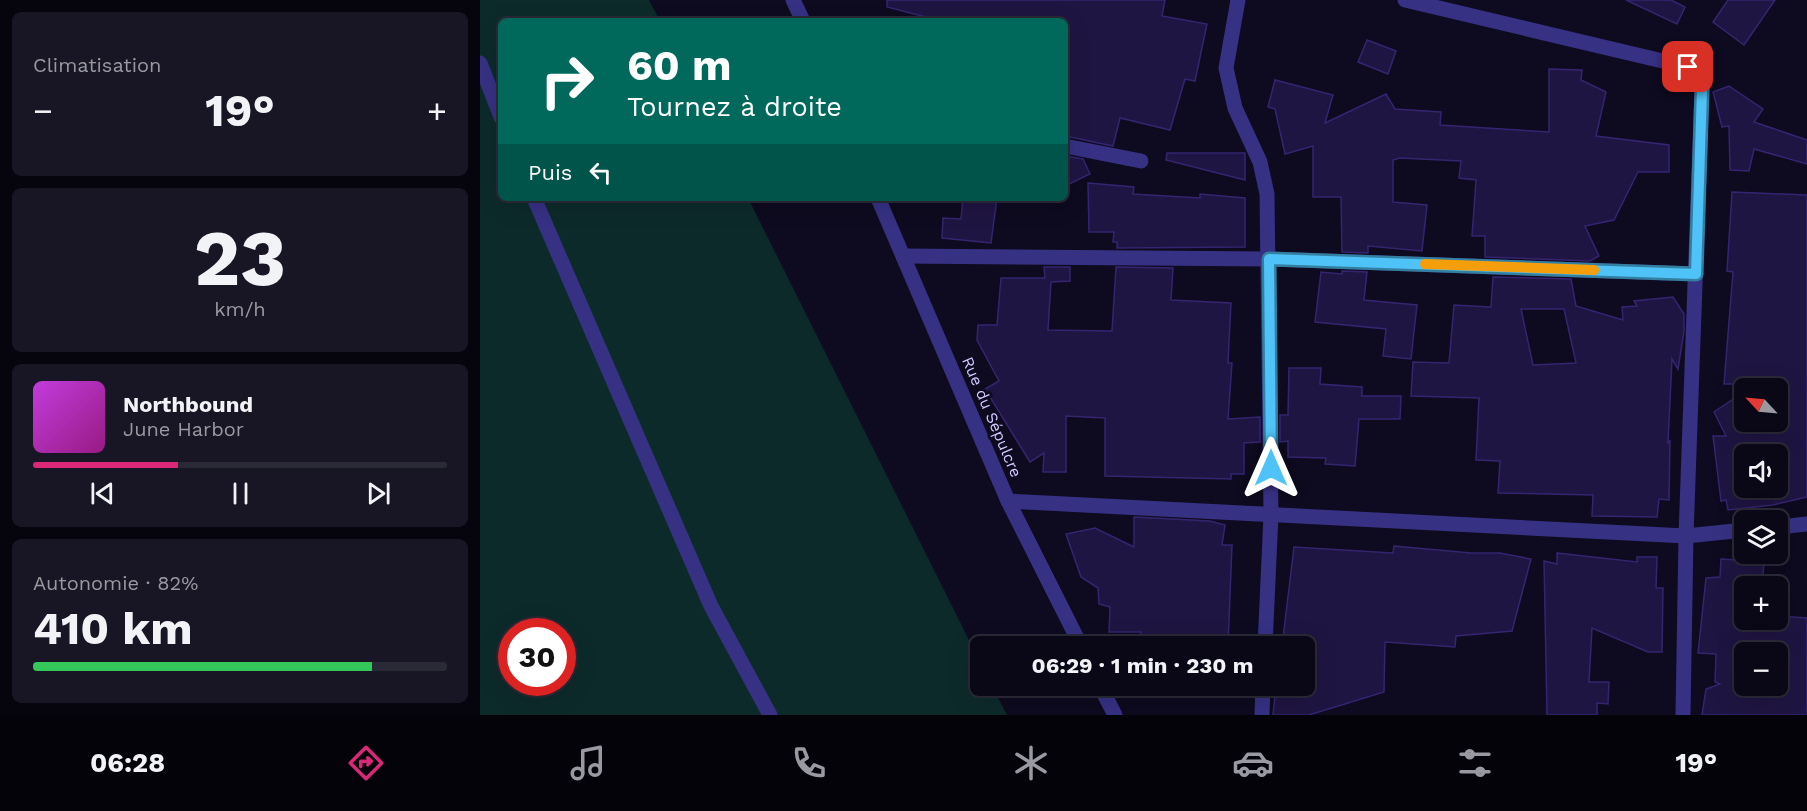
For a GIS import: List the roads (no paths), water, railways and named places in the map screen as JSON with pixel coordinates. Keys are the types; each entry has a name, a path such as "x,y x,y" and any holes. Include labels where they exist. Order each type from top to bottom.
{"street":[{"path":"793,0 802,18"},
{"path":"802,18 805,0"},
{"path":"1238,0 1226,68 1235,108 1260,162 1267,194 1271,515 1265,636"},
{"path":"1405,0 1688,67 1696,76 1702,89 1686,536 1683,715"},
{"path":"480,63 498,109"},
{"path":"1068,147 1141,160"},
{"path":"535,201 711,606 770,715"},
{"name":"Rue du Sépulcre","path":"879,201 1008,501 1076,636"},
{"path":"903,256 1269,259 1696,274"},
{"path":"1008,501 1686,536 1734,531"},
{"path":"1788,526 1807,524"},
{"path":"1105,696 1115,715"},
{"path":"1262,715 1263,696"}]}
